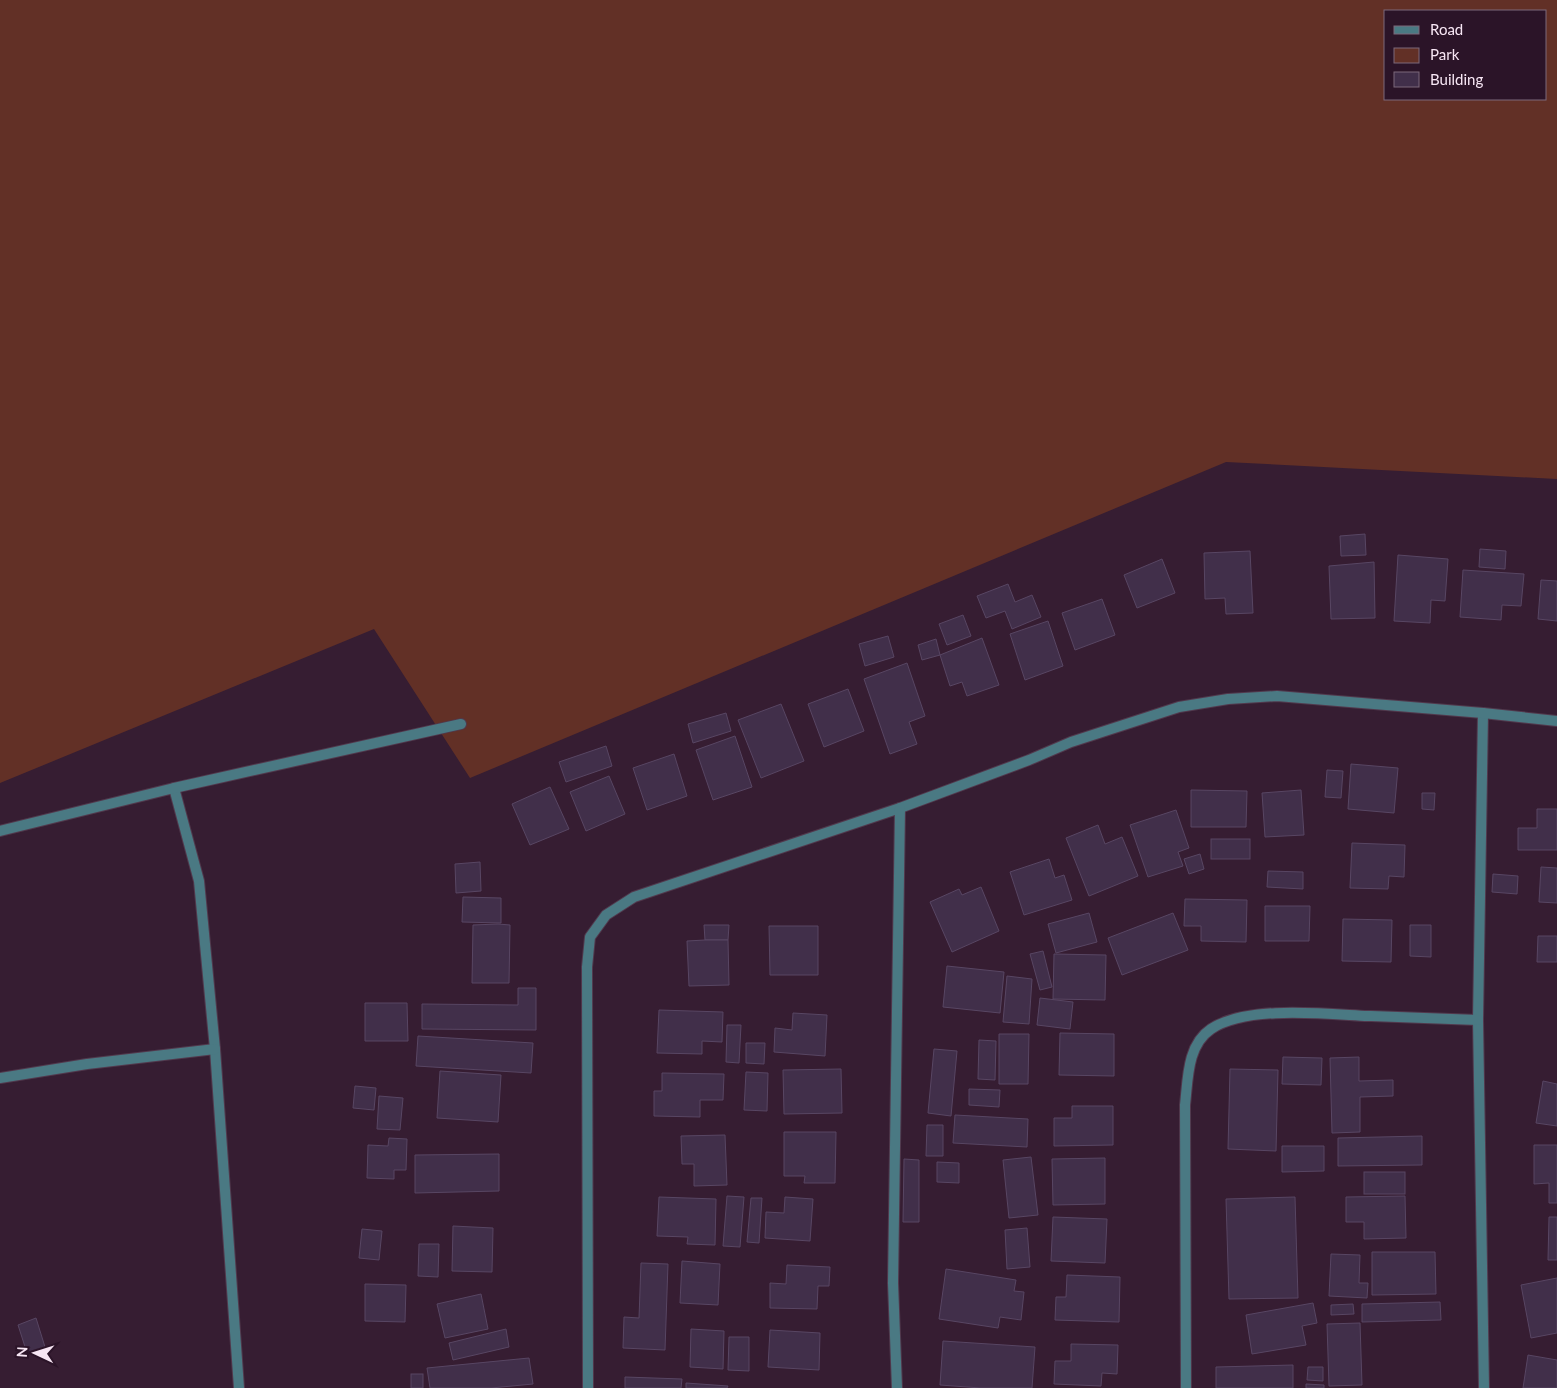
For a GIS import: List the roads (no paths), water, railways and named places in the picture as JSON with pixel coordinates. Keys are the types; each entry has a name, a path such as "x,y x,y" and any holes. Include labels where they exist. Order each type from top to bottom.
{"street":[{"path":"588,1388 587,967 590,938 606,915 634,897 900,808 1090,736 1179,707 1228,699 1277,696 1557,721"},
{"path":"1483,713 1478,1020 1484,1388"},
{"path":"0,831 174,788 461,724"},
{"path":"174,788 199,881 215,1049 239,1388"},
{"path":"897,1388 893,1283 900,808"},
{"path":"1186,1388 1185,1105 1189,1066 1195,1047 1210,1029 1231,1019 1253,1016 1294,1013 1478,1020"},
{"path":"0,1078 87,1064 215,1049"}]}
